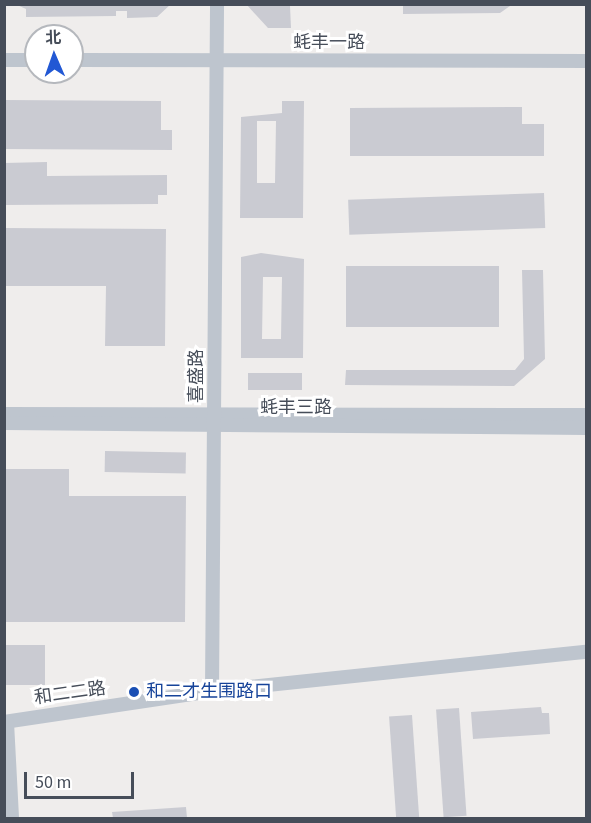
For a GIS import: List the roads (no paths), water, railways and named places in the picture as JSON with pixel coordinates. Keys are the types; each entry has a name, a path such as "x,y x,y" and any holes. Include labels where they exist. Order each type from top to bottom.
{"street":[{"name":"喜盛路","path":"212,691 217,4"},
{"path":"4,60 24,60"},
{"name":"蚝丰一路","path":"84,60 586,62"},
{"name":"蚝丰三路","path":"4,414 586,428"},
{"name":"蚝丰三路","path":"4,423 586,415"},
{"name":"和二二路","path":"6,722 212,691 586,652"},
{"path":"6,722 12,819"}],"place":[{"name":"和二才生围路口","path":"134,692"}]}
